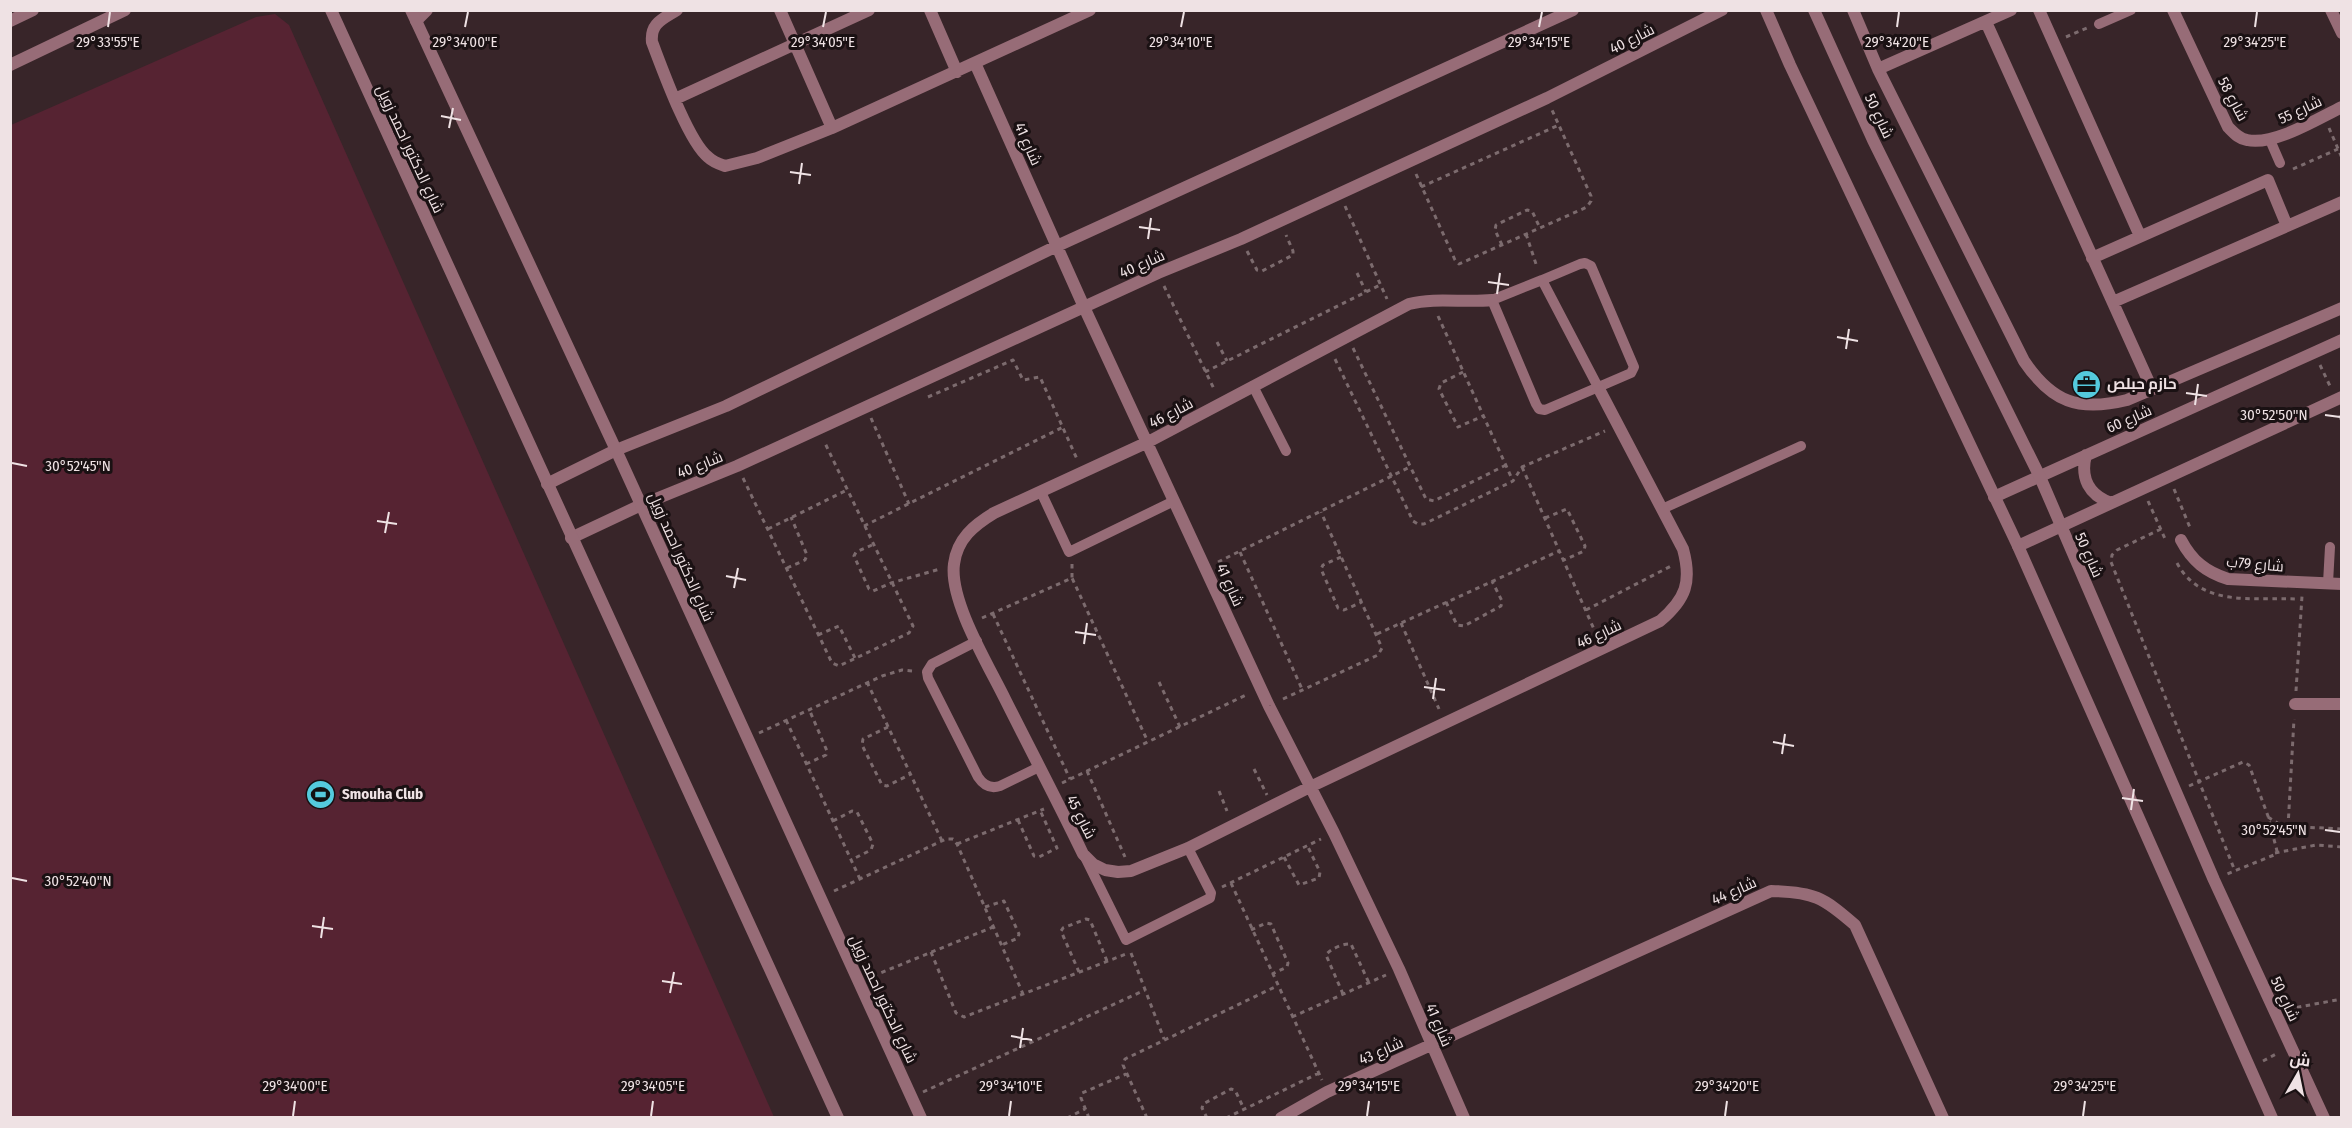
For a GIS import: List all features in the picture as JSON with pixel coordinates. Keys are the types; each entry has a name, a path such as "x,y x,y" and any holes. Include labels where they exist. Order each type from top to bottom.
{"street":[{"path":"10,21 33,10"},
{"path":"10,65 125,10"},
{"name":"شارع الدكتور احمد زويل","path":"330,10 838,1118"},
{"path":"413,16 427,10"},
{"path":"677,10 656,23 651,34 652,42 675,99 699,147 707,156 725,166 757,158 832,129 1090,10"},
{"path":"780,10 832,129"},
{"path":"675,99 870,10"},
{"path":"930,10 957,72"},
{"path":"547,484 616,450 726,406 1057,246 1573,10"},
{"name":"شارع 40","path":"571,538 737,466 1158,273 1241,239 1412,161 1547,98 1722,10"},
{"path":"1766,10 2018,546 2272,1118"},
{"name":"شارع 50","path":"1814,10 1873,140 2040,477 2214,880 2324,1118"},
{"path":"1853,10 1878,69 2024,361 2038,380 2057,395 2079,404 2104,405 2127,400 2342,308"},
{"path":"1878,69 2011,10"},
{"path":"2039,10 2140,236"},
{"name":"شارع 58","path":"2173,10 2228,127 2236,135 2246,140 2270,140"},
{"path":"2331,10 2342,33"},
{"name":"شارع الدكتور احمد زويل","path":"413,16 616,450 921,1118"},
{"path":"1986,22 2152,389"},
{"name":"شارع 41","path":"975,63 1084,307 1260,688 1334,833 1399,969 1464,1118"},
{"name":"شارع 55","path":"2270,140 2342,108"},
{"path":"2092,258 2268,180 2287,226"},
{"path":"2113,302 2342,202"},
{"name":"شارع 46","path":"954,565 957,549 965,535 977,523 1148,442 1409,304 1431,300 1466,302 1492,300"},
{"name":"شارع 60","path":"1994,496 2342,340"},
{"name":"شارع 46","path":"1310,787 1660,621 1676,608 1686,589 1688,569 1685,558 1598,387"},
{"path":"2018,546 2342,397"},
{"path":"2086,455 2084,475 2087,485 2093,493 2111,503"},
{"name":"شارع 79ب","path":"2181,540 2188,554 2200,566 2228,579 2342,584"},
{"name":"شارع 45","path":"954,565 954,581 968,624 1083,854 1093,864 1105,870 1131,871 1188,848 1310,787"},
{"path":"2295,704 2342,704"},
{"name":"شارع 44","path":"1431,1045 1771,891 1802,892 1830,903 1855,925 1943,1118"},
{"name":"شارع 43","path":"1281,1118 1327,1092 1431,1045"}],"lane":[{"path":"2099,24 2131,10"},
{"path":"2270,140 2280,163"},
{"path":"1582,263 1593,268 1634,367 1631,373 1545,410 1539,409 1536,404 1492,300 1542,280 1582,263"},
{"path":"1542,280 1598,387"},
{"path":"1253,386 1286,451"},
{"path":"1662,509 1801,446"},
{"path":"1041,492 1069,552 1174,501"},
{"path":"2328,583 2330,547"},
{"path":"977,641 932,664 927,672 928,678 981,782 990,787 1000,786 1039,767"},
{"path":"1083,854 1126,940 1209,899 1211,893 1188,848"}],"path":[{"path":"2053,42 2099,24"},
{"path":"1412,161 1421,187 1457,263 1462,263 1587,207 1592,201 1547,98"},
{"path":"2323,116 2342,158"},
{"path":"1421,187 1559,125"},
{"path":"2268,180 2338,149"},
{"path":"1339,194 1394,312"},
{"path":"1502,245 1495,230 1496,225 1527,210 1532,211 1540,228"},
{"path":"1241,239 1255,268 1262,271 1294,254 1278,222"},
{"path":"1526,234 1542,280"},
{"path":"1158,273 1221,403"},
{"path":"1357,273 1366,292"},
{"path":"1205,372 1380,285"},
{"path":"1431,300 1513,481"},
{"path":"1348,336 1424,497 1431,501 1506,465"},
{"path":"1217,342 1227,361"},
{"path":"1329,346 1413,521 1421,525 1513,481 1522,467 1618,426"},
{"path":"925,398 1013,360 1023,380 1040,376 1083,471"},
{"path":"1463,372 1441,383 1439,390 1458,427 1484,416"},
{"path":"867,405 872,422 909,504"},
{"path":"872,422 883,417"},
{"path":"864,526 1063,427"},
{"path":"737,466 834,664 839,666 912,630 913,626 818,428"},
{"path":"1206,568 1410,467"},
{"path":"1522,467 1602,648"},
{"path":"2168,476 2192,532"},
{"path":"768,529 847,490"},
{"path":"1545,518 1567,509 1585,546 1584,550 1564,560"},
{"path":"1269,706 1378,655 1382,648 1321,512"},
{"path":"787,568 805,560 807,555 791,518"},
{"path":"2161,529 2117,549 2112,555 2111,562 2235,871"},
{"path":"873,544 855,553 854,556 873,591 891,583 954,565"},
{"path":"1377,634 1559,551"},
{"path":"1240,552 1302,689"},
{"path":"1341,557 1321,569 1338,608 1344,610 1362,602"},
{"path":"1586,610 1685,558"},
{"path":"968,624 1072,578 1148,742"},
{"path":"1446,602 1457,625 1464,626 1502,606 1502,601 1492,581"},
{"path":"993,614 1070,779"},
{"path":"1401,623 1445,722"},
{"path":"819,634 839,626 855,658"},
{"path":"747,739 882,676 902,670 927,672"},
{"path":"867,682 942,841"},
{"path":"1159,682 1180,727"},
{"path":"1050,788 1260,688"},
{"path":"806,764 826,755 827,751 809,710"},
{"path":"786,720 860,879"},
{"path":"888,727 863,739 862,745 882,785 887,786 910,774"},
{"path":"2176,792 2247,762 2268,816 2277,846 2276,853"},
{"path":"1254,769 1272,805"},
{"path":"1087,771 1131,871"},
{"path":"1219,791 1233,825"},
{"path":"957,844 1057,803"},
{"path":"1017,820 1034,856 1039,857 1057,848 1040,810"},
{"path":"833,820 854,811 858,814 868,834 872,849 851,860"},
{"path":"2268,816 2282,826 2342,829"},
{"path":"1211,893 1334,833"},
{"path":"820,897 942,841 953,839 1023,994"},
{"path":"1284,857 1299,885 1318,878 1320,872 1307,845"},
{"path":"2214,880 2276,853 2316,845 2342,847"},
{"path":"1231,883 1327,1092"},
{"path":"985,907 1004,901 1019,934 1018,938 1001,946"},
{"path":"1079,972 1061,931 1086,919 1090,920 1107,961"},
{"path":"1251,930 1266,923 1271,924 1288,963 1287,967 1272,974"},
{"path":"859,982 993,927"},
{"path":"1126,940 1164,1040"},
{"path":"1343,994 1326,955 1347,943 1351,944 1369,983"},
{"path":"931,952 956,1013 964,1017 1131,952"},
{"path":"1292,1017 1399,969"},
{"path":"1147,1118 1126,1074 1123,1065 1125,1059 1277,986"},
{"path":"912,1098 1145,990"},
{"path":"2274,1012 2342,999"},
{"path":"2250,1067 2291,1048"},
{"path":"1226,1118 1318,1073"},
{"path":"1089,1118 1081,1097 1082,1093 1126,1074"},
{"path":"1207,1118 1202,1108 1203,1104 1231,1089 1235,1090 1244,1109"},
{"path":"1067,1118 1085,1109"}],"shaded area":[{"name":"Smouha Club","path":"275,14 289,25 774,1117 11,1117 11,125 256,17"}],"place":[{"name":"حازم حبلص","path":"2086,384"},
{"name":"Smouha Club","path":"321,794"}]}
